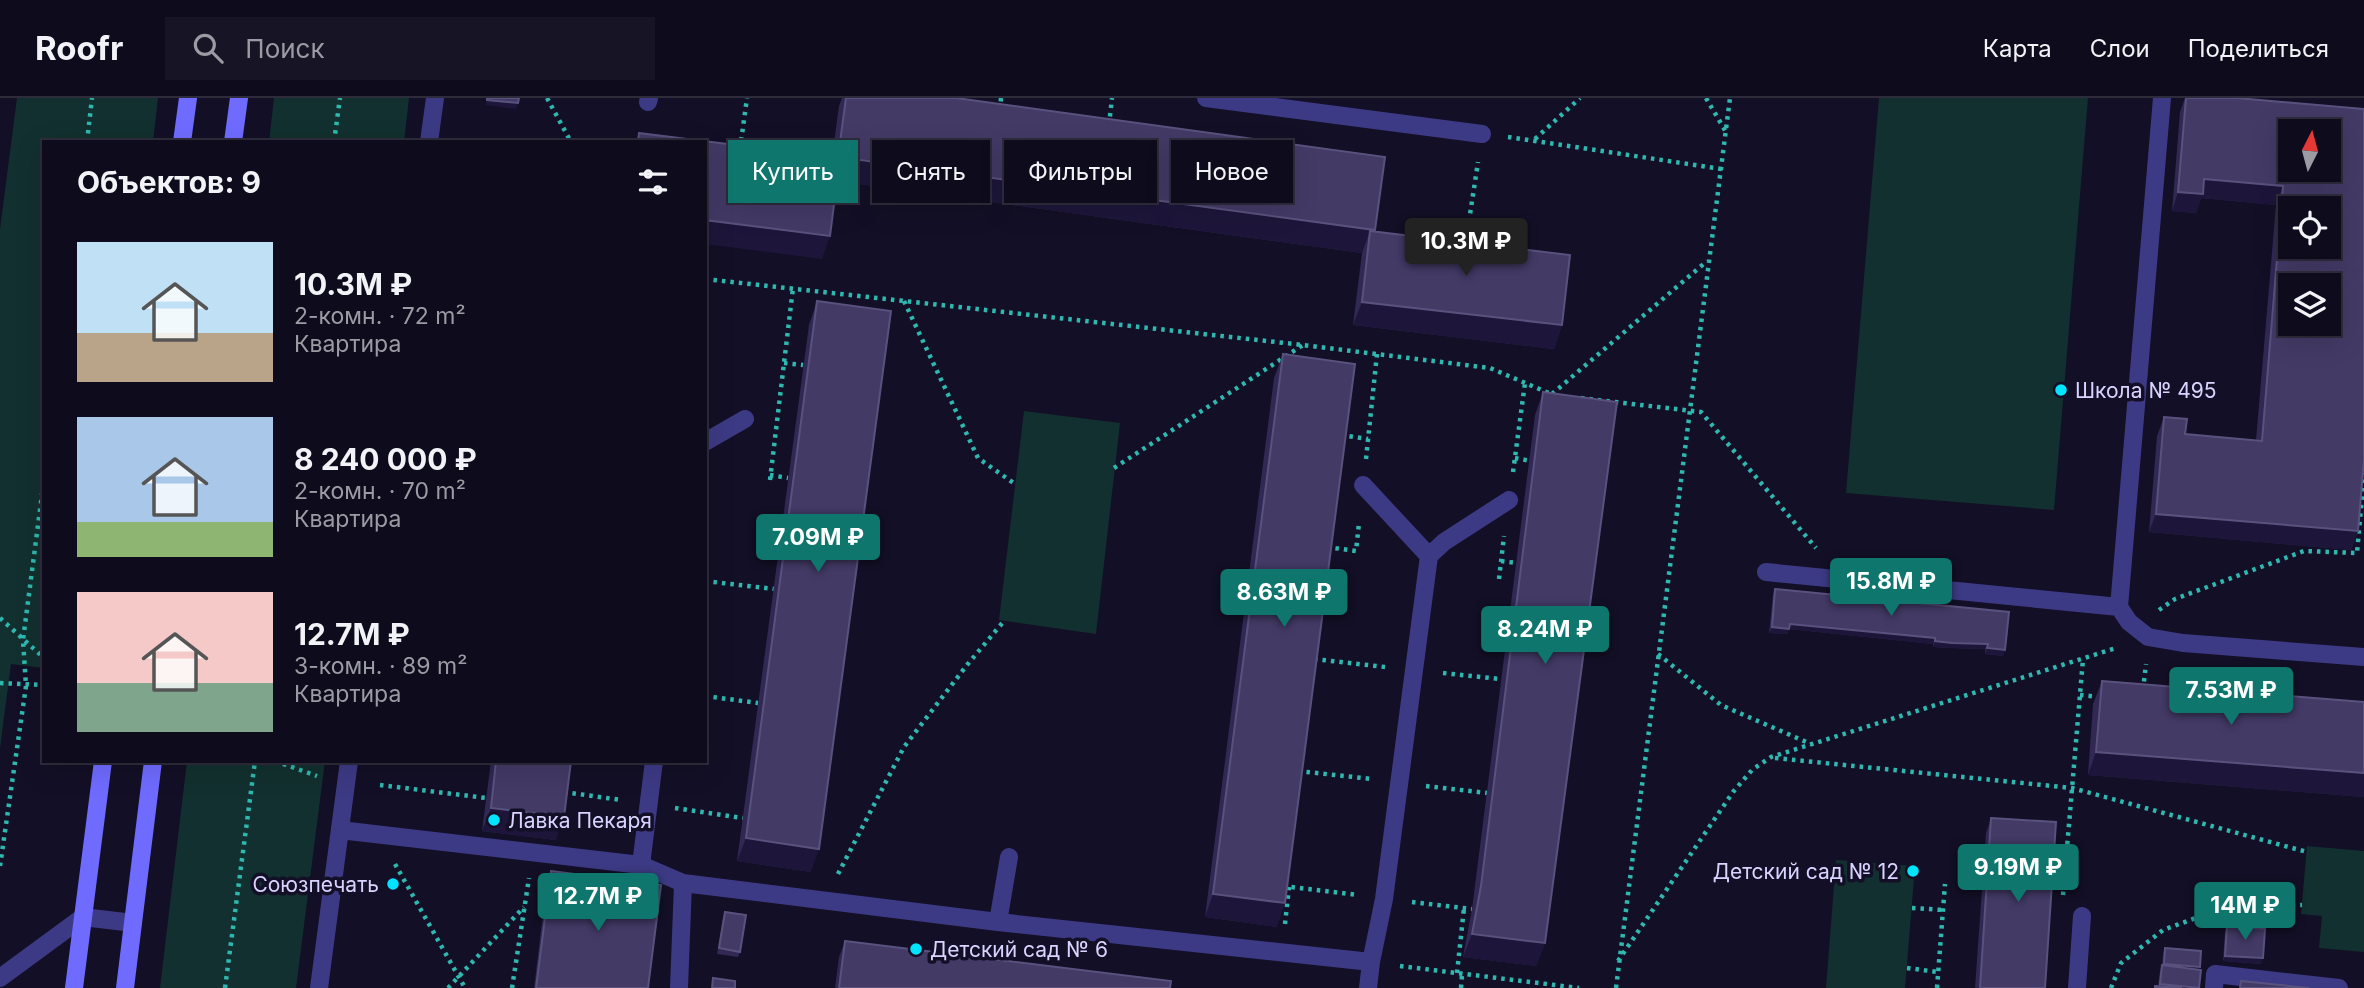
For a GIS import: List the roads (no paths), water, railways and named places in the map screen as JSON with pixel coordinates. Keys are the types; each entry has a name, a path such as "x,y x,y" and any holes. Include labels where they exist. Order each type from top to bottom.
{"street":[{"path":"182,140 188,98"},
{"path":"233,140 239,98"},
{"path":"429,140 435,98"},
{"path":"1206,98 1482,134"},
{"path":"2162,98 2119,607 2129,622 2148,637 2183,643 2364,657"},
{"path":"707,441 745,419"},
{"path":"1363,485 1429,556"},
{"path":"1368,988 1384,899 1429,556 1444,542 1509,500"},
{"path":"1766,572 1845,582 2119,607"},
{"path":"74,988 103,763"},
{"path":"125,988 153,763"},
{"path":"319,988 349,763"},
{"path":"641,865 654,763"},
{"path":"340,830 641,865 683,883 998,922 1371,962"},
{"path":"998,922 1009,857"},
{"path":"678,988 683,883"},
{"path":"0,978 83,916 133,923"},
{"path":"2077,988 2082,916"},
{"path":"2214,988 2215,974 2339,988"}],"place":[{"name":"Школа № 495","path":"2061,390"},
{"name":"Лавка Пекаря","path":"494,820"},
{"name":"Детский сад № 12","path":"1913,871"},
{"name":"Союзпечать","path":"393,884"},
{"name":"Детский сад № 6","path":"916,949"}]}
